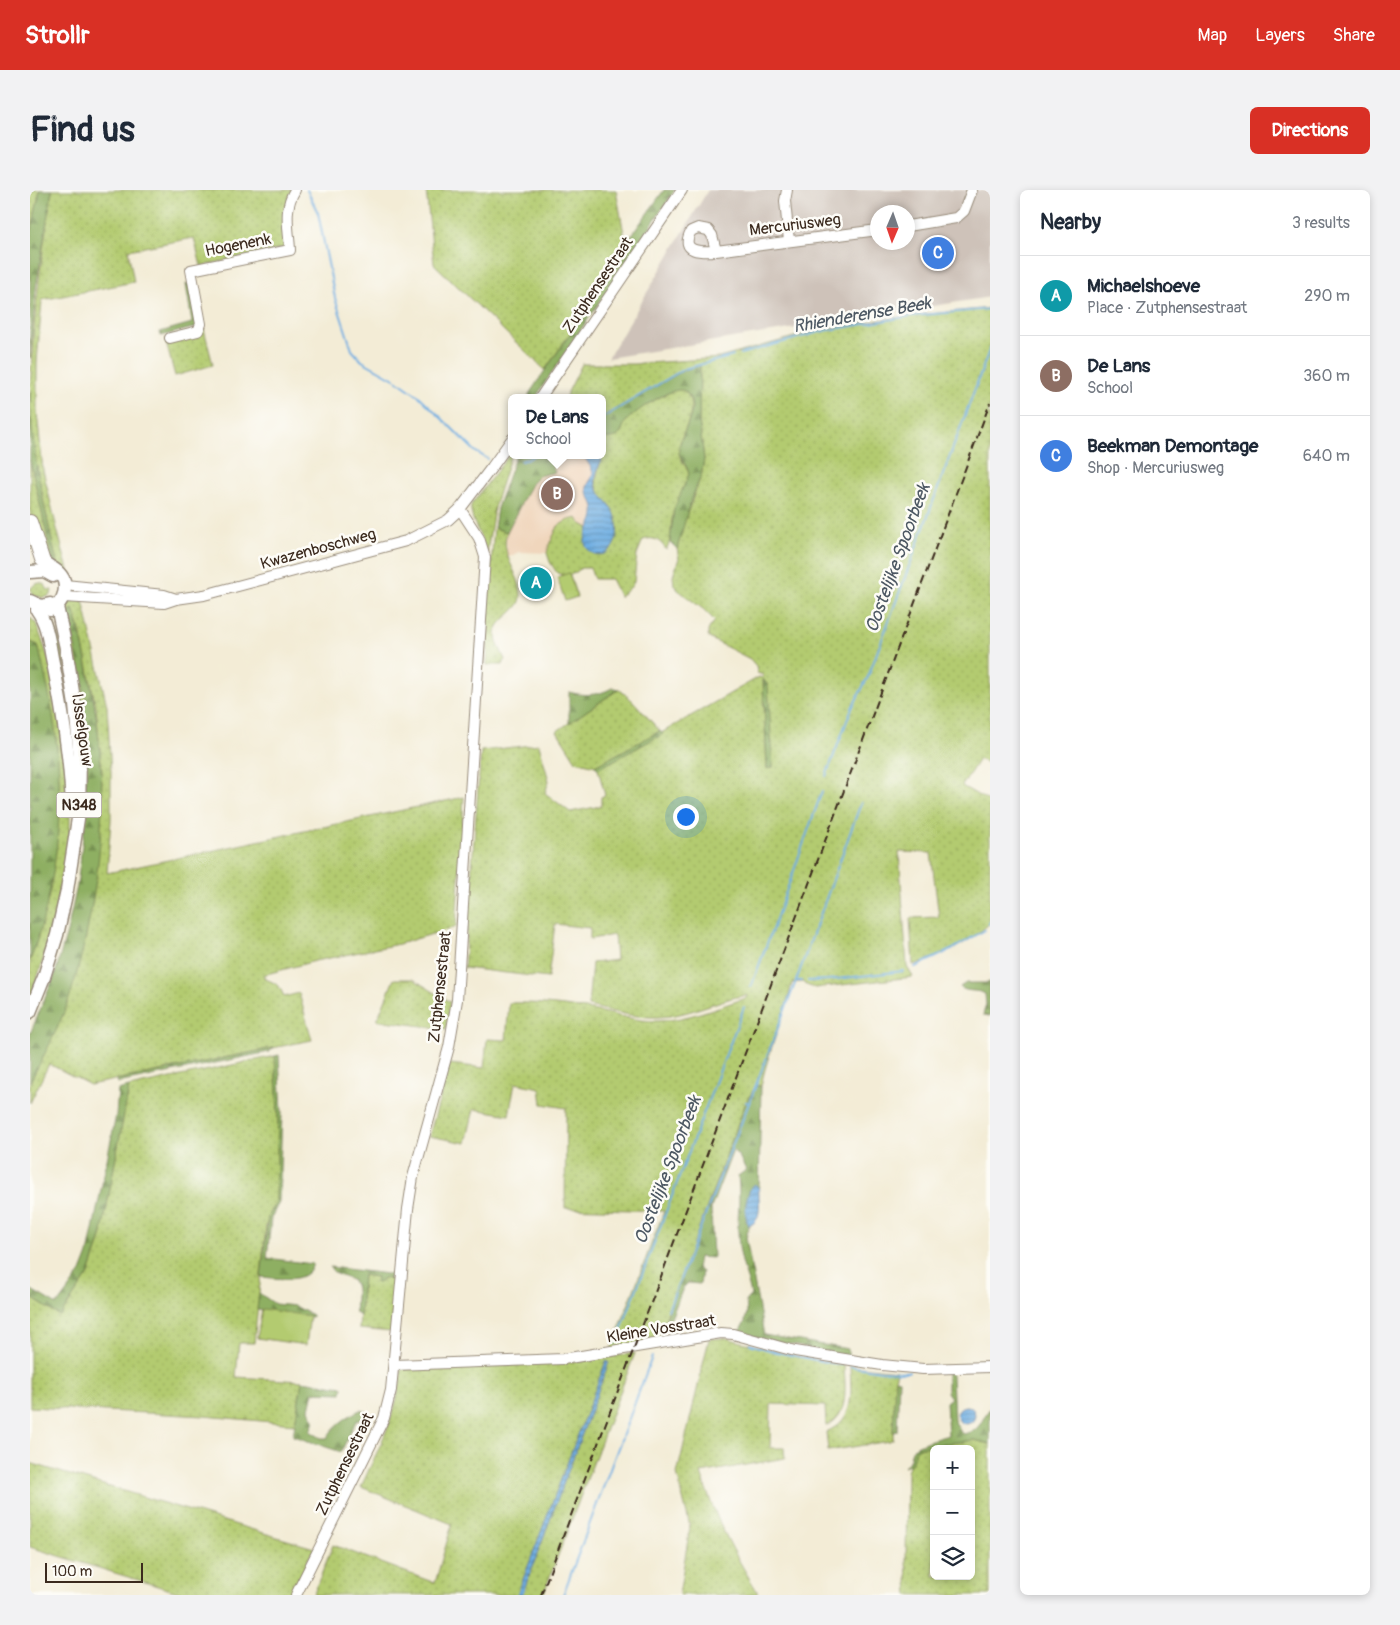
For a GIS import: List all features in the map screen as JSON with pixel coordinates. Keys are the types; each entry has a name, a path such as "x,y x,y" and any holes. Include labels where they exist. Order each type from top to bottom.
{"highway":[{"path":"32,528 39,567"}],"main road":[{"path":"39,567 45,564 57,571 60,594"},
{"path":"30,578 44,576 49,578 60,594"},
{"path":"33,610 43,611 60,594"},
{"name":"IJsselgouw","path":"30,1012 44,977 57,935 71,871 79,812 80,758 75,705 67,660 63,649 60,594"},
{"name":"IJsselgouw","path":"33,610 51,655 69,757 72,812 71,871"}],"street":[{"name":"Hogenenk","path":"170,338 198,331 201,324 191,270 290,250 288,208 295,190"},
{"name":"Zutphensestraat","path":"543,394 682,190"},
{"path":"787,190 785,201 789,241"},
{"path":"915,225 956,218 964,210 972,190"},
{"name":"Mercuriusweg","path":"716,251 870,231"},
{"path":"460,509 508,445"},
{"name":"Zutphensestraat","path":"296,1595 384,1418 391,1390 408,1208 413,1177 449,1047 457,1000 485,556 479,538 460,509"},
{"name":"Kwazenboschweg","path":"60,594 152,603 164,603 176,599 204,595 406,541 448,520 460,509"},
{"name":"Kwazenboschweg","path":"60,594 102,589 164,595 176,599"},
{"name":"Kleine Vosstraat","path":"394,1365 563,1359 721,1333 733,1334 814,1355 888,1366 923,1369 990,1367"}],"shaded area":[{"path":"708,190 990,190 990,297 608,358"},
{"path":"554,459 586,459 593,471 587,487 595,508 589,528 560,551 547,553 519,552 507,558 506,535 510,523 531,484 538,476 554,472 552,466"}],"green space":[{"path":"30,190 40,190 30,238"},
{"path":"40,190 52,190 36,288 30,358 30,238"},
{"path":"52,190 292,190 284,212 284,248 201,266 194,238 128,250 134,282 42,300 37,362 37,412 43,470 70,577 67,577 58,568 45,511 30,414 36,302"},
{"path":"426,190 616,190 627,250 545,370 434,264"},
{"path":"664,190 675,190 538,394 529,394 627,250 626,243"},
{"path":"186,284 190,284 197,327 161,336 160,332 192,323"},
{"path":"990,308 990,407 988,414 990,415 990,764 979,759 962,786 990,802 990,923 973,937 954,948 934,958 913,965 910,918 939,917 931,853 899,852 907,967 913,977 815,988 803,982 792,983 761,1086 756,1086 746,1102 657,1341 611,1350 664,1211 565,1208 566,1108 542,1104 540,1088 515,1083 509,1115 474,1109 466,1143 429,1136 450,1064 484,1068 487,1039 506,1040 509,1003 564,1006 634,1019 657,1021 702,1012 746,998 747,995 680,1014 657,1017 634,1016 588,1006 592,963 616,960 614,935 590,939 590,928 555,924 548,978 464,968 481,751 539,744 549,781 545,793 570,812 601,806 601,797 605,795 598,769 759,677 763,678 763,675 757,673 756,666 750,659 709,638 708,631 715,621 674,585 673,576 679,558 677,549 684,522 701,476 704,459 699,421 700,365 684,370 606,415 606,394 567,394 582,364 634,364 719,358 823,329 908,316","holes":["763,679 773,767 767,768"]},
{"path":"204,329 213,365 175,376 165,339"},
{"path":"700,365 699,421 704,459 701,476 691,500 677,549 670,542 674,509 689,474 679,450 691,414 692,406 690,399 686,392 681,390 665,394 631,416 620,434 614,437 606,438 606,415 684,370"},
{"path":"677,389 686,392 689,397 691,404 690,418 679,450 689,474 673,515 670,540 666,550 657,540 643,540 637,554 634,582 620,597 611,579 594,579 590,568 581,568 570,575 557,573 547,553 558,526 568,520 577,518 580,523 589,528 585,541 612,507 602,496 596,482 601,459 606,459 606,438 620,434 624,423 628,419 657,399"},
{"path":"30,393 36,459 58,568 55,566 52,557 30,460"},
{"path":"508,456 509,459 494,508 487,553 472,516 471,505"},
{"path":"515,459 554,459 552,466 555,472 538,476 531,484 507,532 494,528 497,508"},
{"path":"30,460 55,566 42,550 31,517"},
{"path":"494,528 507,532 506,549 518,580 521,596 517,606 497,628 497,641 505,660 503,665 487,665 489,593"},
{"path":"569,573 577,597 565,601 557,577"},
{"path":"35,584 45,585 48,590 52,590 51,595 44,598 32,597 31,588"},
{"path":"83,600 107,706 111,772 111,820 107,873 464,797 456,927 399,944 315,961 263,975 265,979 278,985 284,997 299,993 312,1040 90,1085 49,1064 30,1103 30,1082 64,1011 85,941 102,772 96,707 79,626 73,609 86,701 81,713 59,612 65,602"},
{"path":"73,609 85,655 99,736 102,799 101,830 94,893 81,958 72,990 57,1029 30,1082 30,1034 55,974 67,932 77,886 84,829 86,774 81,713 86,701 68,612"},
{"path":"30,617 36,623 54,674 70,788 70,829 68,871 63,895 30,1002 30,961 55,854 60,798 56,737 38,645 30,642"},
{"path":"53,620 62,650 72,706 67,707 46,621"},
{"path":"30,642 38,645 55,727 59,767 59,823 52,879 39,934 30,961"},
{"path":"763,679 768,685 773,767 767,769"},
{"path":"612,688 619,689 569,723 569,692 580,694 601,693"},
{"path":"619,689 633,701 660,731 595,766 576,761 557,731"},
{"path":"660,731 663,734 598,769 595,766"},
{"path":"394,979 413,979 450,1002 446,1029 377,1020"},
{"path":"990,981 990,1016 983,1015 986,1004 985,994 960,987 966,983 988,983"},
{"path":"274,1048 269,1052 118,1083 117,1080"},
{"path":"279,1055 282,1112 279,1202 271,1218 267,1258 313,1264 304,1275 291,1279 261,1277 268,1217 276,1202 278,1113 275,1056"},
{"path":"275,1056 278,1113 276,1202 270,1211 266,1226 254,1343 239,1343 236,1377 302,1381 295,1424 204,1416 30,1407 30,1297 60,1316 89,1274 101,1237 129,1087"},
{"path":"756,1086 761,1086 759,1188 755,1184 746,1222 749,1226 746,1238 764,1335 848,1349 848,1357 738,1333 745,1322 747,1312 746,1300 751,1295 741,1259 738,1237 738,1176 746,1170 740,1158 733,1150 711,1208 713,1258 699,1257 697,1268 702,1272 700,1284 688,1283 683,1288 667,1328 662,1329 746,1102"},
{"path":"129,1087 101,1237 89,1274 60,1316 30,1297 30,1289 57,1305 81,1272 88,1254 116,1115 118,1090"},
{"path":"330,1267 396,1275 396,1280 383,1278 379,1283 376,1283 377,1277 363,1275 360,1316 356,1313 354,1282 336,1274"},
{"path":"363,1275 377,1277 376,1283 383,1278 396,1280 391,1332 359,1329"},
{"path":"259,1293 275,1304 295,1306 312,1315 312,1317 257,1310"},
{"path":"262,1309 310,1316 306,1345 257,1338"},
{"path":"726,1338 801,1357 844,1365 845,1391 843,1408 834,1421 826,1426 825,1406 771,1404 770,1448 784,1448 785,1458 701,1473 718,1519 740,1563 757,1591 757,1595 679,1595 690,1527 677,1474 709,1339"},
{"path":"635,1353 543,1595 313,1595 333,1545 435,1583 452,1524 361,1487 392,1415 401,1369 582,1361"},
{"path":"850,1366 897,1371 895,1379 893,1439 828,1451 826,1432 836,1427 843,1420 850,1404"},
{"path":"947,1372 952,1375 954,1420 962,1434 977,1428 990,1408 990,1444 974,1440 922,1447 916,1452 911,1464 904,1467 915,1447 948,1435 946,1402 951,1398 947,1392"},
{"path":"895,1379 899,1380 897,1431 893,1432"},
{"path":"302,1381 343,1387 342,1393 313,1392 309,1409 314,1421 310,1431 321,1438 327,1438 337,1425 355,1412 360,1410 367,1412 365,1418 356,1421 341,1452 293,1436"},
{"path":"974,1440 990,1444 990,1595 908,1595 906,1562 907,1472 917,1449 929,1445"},
{"path":"30,1463 314,1548 291,1595 187,1595 30,1547"}],"water":[{"path":"586,459 601,459 595,481 596,485 613,510 617,521 616,541 609,551 599,555 590,552 585,545 585,538 594,513 593,503 587,491 593,473"},
{"path":"755,1184 759,1188 759,1210 757,1219 749,1226 746,1216 746,1204 749,1192"},
{"path":"606,1361 609,1362 522,1595 517,1595"},
{"path":"962,1406 970,1406 975,1411 973,1422 962,1424 957,1419 957,1411"}],"waterway":[{"name":"Rhienderense Beek","path":"307,190 318,213 335,298 352,350 362,361 396,380 420,397 476,452 488,459"},
{"name":"Rhienderense Beek","path":"740,354 823,331 911,316 990,309"},
{"name":"Oostelijke Spoorbeek","path":"826,776 851,710 868,677 990,348"},
{"name":"Rhienderense Beek","path":"606,416 684,369 733,356"},
{"name":"Rhienderense Beek","path":"521,461 527,459"},
{"name":"Oostelijke Spoorbeek","path":"751,987 822,791"},
{"path":"796,981 861,803"},
{"path":"915,967 951,950 985,930"},
{"path":"808,981 903,971"},
{"path":"746,1102 749,1103 796,981 801,981"},
{"name":"Oostelijke Spoorbeek","path":"616,1343 744,1007"},
{"path":"668,1310 749,1103"},
{"path":"750,1344 776,1352 841,1365"},
{"path":"563,1595 652,1357"},
{"path":"850,1366 881,1371 909,1372"}],"railway":[{"path":"541,1595 990,403"}],"place":[{"name":"Beekman Demontage","path":"938,253"},
{"name":"De Lans","path":"557,494"},
{"name":"Michaelshoeve","path":"536,583"}]}
